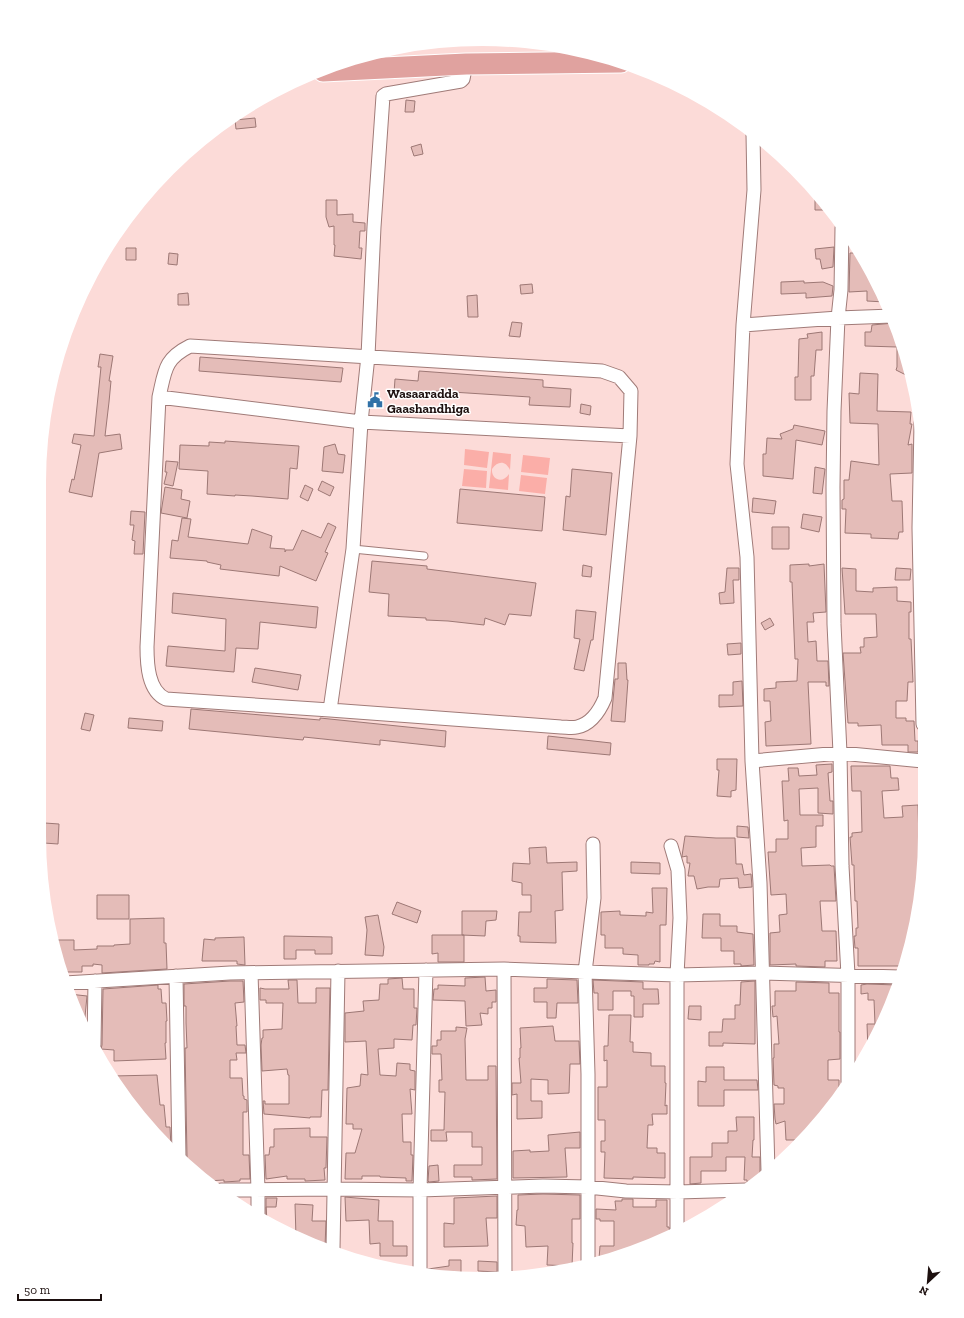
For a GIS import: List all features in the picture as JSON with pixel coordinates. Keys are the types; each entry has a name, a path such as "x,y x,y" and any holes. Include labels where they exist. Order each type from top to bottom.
{"main road":[{"path":"339,70 466,64 599,62"}],"street":[{"path":"330,710 353,549 361,422 368,356 374,227 383,96 386,94 461,81 463,79 466,64"},
{"path":"753,141 754,190 743,325 737,464 747,557 752,760 760,883 768,1165"},
{"path":"842,236 841,290 838,318 834,411 834,624 840,753 842,866 848,975 848,1073"},
{"path":"743,325 885,316"},
{"path":"190,346 602,371 619,377 631,391 630,436 606,698 601,709 589,721 578,727 561,727 166,699 160,695 151,681 147,666 146,648 159,397 165,369 174,356 190,346"},
{"path":"159,397 361,422 630,436"},
{"path":"752,760 840,753 918,761"},
{"path":"588,1259 588,1074 585,972 594,898 593,844"},
{"path":"671,846 678,870 680,918 677,975 677,1226"},
{"path":"71,983 251,973 504,969 677,975 763,973 895,977"},
{"path":"504,969 505,1271"},
{"path":"420,1267 420,1190 426,970"},
{"path":"333,1246 338,971"},
{"path":"251,973 258,1210"},
{"path":"176,976 179,1149"},
{"path":"94,1035 95,981"},
{"path":"228,1190 420,1190 543,1186 588,1187 626,1191 678,1192 736,1190"}],"lane":[{"path":"353,549 424,556"}],"shaded area":[{"path":"465,449 489,452 487,468 464,465"},
{"path":"493,452 511,454 510,470 504,463 497,464 492,469 493,476 501,480 509,474 508,490 489,488"},
{"path":"523,455 550,458 548,475 521,472"},
{"path":"464,469 487,471 486,488 462,486"},
{"path":"521,475 547,478 545,494 519,491"}],"building":[{"path":"406,100 415,101 414,112 405,112"},
{"path":"255,118 256,127 236,129 235,122 239,120"},
{"path":"421,144 423,154 414,156 411,147"},
{"path":"326,200 337,200 337,215 353,214 353,222 365,223 365,231 360,231 359,248 362,248 361,259 334,256 334,226 329,227 326,217"},
{"path":"815,201 822,210 815,210"},
{"path":"834,247 833,267 822,269 820,259 816,259 815,249"},
{"path":"126,248 136,248 136,260 126,260"},
{"path":"169,253 178,254 177,265 168,264"},
{"path":"850,253 853,253 879,302 867,301 867,291 849,292"},
{"path":"804,281 804,283 823,282 833,286 832,296 806,298 806,293 781,294 781,282"},
{"path":"532,284 533,293 521,294 520,285"},
{"path":"188,293 189,305 178,305 178,294"},
{"path":"477,295 478,317 468,317 467,296"},
{"path":"512,322 522,323 520,337 509,336"},
{"path":"888,324 896,347 865,346 865,332 871,332 872,325"},
{"path":"822,332 822,350 816,350 814,376 811,376 811,400 795,400 795,377 798,377 799,339 808,338 807,334"},
{"path":"897,349 904,374 896,370"},
{"path":"100,354 113,356 109,381 111,381 105,436 120,434 122,449 99,453 92,497 69,492 72,479 74,480 81,445 72,443 74,434 94,436 101,367 98,367"},
{"path":"200,357 343,368 341,382 199,371"},
{"path":"419,371 543,380 543,387 571,389 570,407 529,405 530,397 436,391 436,396 394,393 395,379 418,381"},
{"path":"860,373 878,374 877,411 911,412 910,424 912,424 908,445 912,444 912,473 890,474 892,501 902,501 903,532 899,532 898,539 871,538 871,534 845,533 846,509 842,509 842,500 844,499 844,480 849,480 851,461 879,465 878,424 850,423 849,393 859,394"},
{"path":"581,404 591,406 590,415 580,413"},
{"path":"794,425 825,431 822,445 796,440 793,479 763,476 763,454 766,454 767,438 782,439 780,434 793,429"},
{"path":"225,441 299,446 297,469 290,468 288,499 207,494 208,471 179,469 180,445 209,446 209,442 225,443"},
{"path":"335,444 338,454 345,455 343,473 322,471 324,447"},
{"path":"166,461 178,462 173,486 164,484 167,472 165,472"},
{"path":"815,467 825,469 822,494 813,493"},
{"path":"572,469 612,473 606,535 563,530 566,496 570,497"},
{"path":"322,481 334,487 330,496 318,490"},
{"path":"305,485 313,489 308,501 300,497"},
{"path":"165,487 182,490 181,499 190,501 187,518 161,513"},
{"path":"460,489 545,497 542,531 457,523"},
{"path":"753,498 776,501 774,514 752,512"},
{"path":"131,511 145,512 143,554 134,554 135,541 132,540 134,525 130,525"},
{"path":"803,514 822,517 819,532 801,528"},
{"path":"182,518 191,519 188,537 248,544 252,529 272,536 270,548 285,549 285,552 286,550 293,550 302,530 321,538 328,523 336,527 325,552 328,553 316,581 280,566 279,576 220,569 221,565 207,561 170,558 172,540 178,541"},
{"path":"772,527 789,527 789,549 772,549"},
{"path":"372,561 427,566 427,569 536,583 531,616 509,614 505,625 485,618 484,625 426,620 426,618 388,616 389,594 369,592"},
{"path":"809,564 809,566 824,564 826,612 813,613 814,622 807,622 808,642 816,641 817,661 828,661 829,686 826,686 826,682 808,682 811,744 766,746 765,722 771,721 770,701 764,701 764,689 776,688 776,682 797,681 798,659 795,659 790,565"},
{"path":"583,565 592,567 591,577 582,576"},
{"path":"727,568 739,568 739,580 733,580 734,603 720,604 719,593 725,592"},
{"path":"842,568 856,569 856,591 873,592 873,588 897,587 897,601 911,602 911,612 909,612 909,639 911,639 913,682 908,682 907,701 896,701 896,718 906,718 906,721 914,721 915,741 918,741 918,752 908,752 908,745 882,745 881,725 858,726 858,723 848,723 843,653 861,653 860,647 864,647 864,638 877,637 876,614 845,614"},
{"path":"896,568 911,569 910,580 895,580"},
{"path":"173,593 318,607 316,628 260,622 258,649 236,648 234,672 166,666 168,646 225,651 226,619 172,613"},
{"path":"576,610 596,612 593,640 591,640 584,671 574,669 580,639 574,638"},
{"path":"770,618 774,625 765,630 761,623"},
{"path":"741,643 741,654 728,655 727,644"},
{"path":"618,663 626,663 628,680 625,722 611,721 615,679 618,679"},
{"path":"255,668 301,675 298,690 252,682"},
{"path":"742,681 743,706 719,707 719,695 733,695 733,682"},
{"path":"191,709 320,720 320,718 446,731 445,747 380,740 380,745 304,737 303,740 189,729"},
{"path":"85,713 94,715 90,731 81,729"},
{"path":"129,718 163,721 162,731 128,728"},
{"path":"548,736 611,743 610,755 547,749"},
{"path":"717,759 737,759 736,790 731,791 731,797 717,796 719,770 717,770"},
{"path":"832,764 832,772 828,773 830,801 833,801 833,814 818,813 818,788 799,789 800,815 823,815 823,826 816,826 816,847 801,848 802,866 834,866 836,901 820,901 822,931 836,931 837,961 825,961 825,967 796,966 796,964 770,965 770,933 780,932 779,915 787,914 786,894 771,895 768,852 776,852 776,839 788,839 788,820 784,821 782,781 789,781 788,768 798,768 799,776 817,775 816,765"},
{"path":"851,766 890,766 891,778 898,778 899,790 882,791 884,818 903,817 902,806 918,805 917,865 914,893 910,921 898,966 858,966 858,948 855,948 854,936 856,936 856,928 858,928 857,901 855,901 854,865 852,865 850,837 852,837 852,833 862,832 861,791 852,791"},
{"path":"46,823 59,824 58,844 46,843"},
{"path":"737,826 748,827 749,838 737,837"},
{"path":"685,836 735,838 736,864 742,864 744,875 751,874 752,887 739,888 738,878 720,879 719,887 697,889 694,876 688,876 690,863 687,863 687,856 682,857"},
{"path":"546,847 547,863 577,862 577,871 562,872 563,910 555,911 556,943 520,942 520,936 518,936 519,912 531,912 531,895 522,895 522,883 512,881 513,863 530,864 529,848"},
{"path":"631,862 660,863 660,874 631,873"},
{"path":"652,888 667,888 666,925 660,925 660,962 655,961 654,964 638,965 638,955 623,954 623,948 605,948 605,935 601,935 601,912 620,911 620,915 646,916 646,912 653,913"},
{"path":"97,895 129,895 129,919 97,919"},
{"path":"397,902 421,911 417,923 392,914"},
{"path":"462,911 497,911 496,920 486,921 485,936 462,935"},
{"path":"703,914 720,914 720,926 737,926 737,932 753,934 754,965 741,966 741,964 734,964 734,951 721,951 721,938 702,938"},
{"path":"378,915 384,947 383,956 365,955 367,930 365,917"},
{"path":"164,918 164,943 166,943 167,969 102,973 102,965 93,964 93,966 82,966 82,972 68,972 59,940 74,940 74,950 97,949 97,946 130,944 130,919"},
{"path":"432,935 464,935 464,962 438,962 438,953 432,954"},
{"path":"284,936 332,937 332,954 315,954 315,950 296,950 296,959 284,959"},
{"path":"244,937 245,965 237,964 237,961 202,961 204,939 215,940 215,938"},
{"path":"485,977 486,991 496,990 496,1002 492,1002 492,1008 488,1008 488,1014 480,1013 482,1025 466,1026 465,1001 433,1000 434,989 438,989 438,985 465,986 465,978"},
{"path":"402,978 403,989 414,989 414,1008 417,1008 416,1025 413,1025 412,1040 394,1039 394,1048 378,1049 380,1075 396,1076 397,1063 410,1064 410,1070 415,1071 415,1090 410,1089 412,1114 402,1114 403,1142 411,1142 411,1155 413,1155 412,1181 406,1181 406,1178 380,1176 362,1176 362,1179 345,1179 346,1153 355,1153 362,1129 353,1129 353,1124 346,1124 347,1088 360,1086 361,1074 368,1075 366,1041 345,1042 345,1013 364,1011 363,1001 379,1000 380,984 388,984 388,979"},
{"path":"547,979 577,980 578,1003 557,1003 556,1018 547,1018 547,1002 534,1002 534,988 547,988"},
{"path":"288,980 297,980 298,1003 316,1003 316,988 330,988 328,1090 322,1090 321,1117 310,1118 264,1114 263,1101 265,1101 265,1104 289,1104 289,1075 287,1069 262,1071 261,1045 263,1030 282,1029 283,1003 266,1003 266,1000 260,1000 260,988 289,989"},
{"path":"593,980 643,982 643,989 658,989 659,1004 643,1004 643,1017 634,1017 634,996 631,996 631,991 613,991 613,1010 598,1010 598,993 594,993"},
{"path":"243,981 244,1002 235,1003 237,1045 245,1045 246,1053 236,1053 237,1060 230,1060 230,1078 242,1078 243,1096 244,1099 247,1100 247,1112 243,1112 243,1155 249,1155 250,1179 224,1182 224,1180 215,1181 187,1156 185,1048 187,1048 184,984"},
{"path":"755,981 755,1044 723,1043 723,1046 709,1046 709,1032 722,1032 723,1019 735,1019 735,1005 740,1005 741,982"},
{"path":"796,982 829,983 829,993 839,993 840,1059 828,1060 828,1080 839,1080 839,1086 810,1123 794,1140 786,1140 785,1121 776,1124 775,1119 774,1104 784,1104 784,1088 778,1088 778,1086 774,1085 774,1044 779,1044 777,1016 773,1017 772,1006 775,1006 775,991 796,991"},
{"path":"158,985 158,989 161,989 162,1003 166,1003 166,1059 114,1061 114,1050 101,1049 103,989"},
{"path":"861,985 892,985 885,1003 873,1029 868,1039 867,1024 875,1024 874,1000 868,1000 868,993 861,994"},
{"path":"76,995 87,996 85,1016"},
{"path":"689,1006 701,1006 701,1020 688,1019"},
{"path":"609,1015 631,1015 630,1042 633,1042 633,1052 651,1053 651,1066 665,1066 665,1106 667,1105 667,1114 652,1114 653,1125 648,1125 647,1148 657,1148 657,1153 665,1153 665,1178 604,1178 605,1152 601,1152 601,1141 605,1141 605,1120 598,1120 598,1087 607,1087 607,1060 604,1061 604,1046 608,1046"},
{"path":"553,1026 555,1041 579,1041 580,1064 570,1064 569,1093 548,1094 548,1080 531,1079 531,1101 542,1101 542,1118 517,1119 517,1094 512,1095 512,1083 521,1083 519,1058 521,1048 520,1028"},
{"path":"456,1027 467,1028 465,1039 466,1080 488,1080 488,1066 496,1066 497,1179 472,1180 472,1177 454,1177 454,1165 482,1165 482,1147 472,1147 472,1132 446,1132 447,1141 431,1141 431,1130 444,1130 445,1092 439,1092 439,1080 442,1080 441,1054 432,1054 432,1046 437,1046 437,1040 441,1040 441,1031 456,1031"},
{"path":"706,1067 724,1067 724,1080 757,1080 758,1090 724,1090 724,1106 698,1106 698,1081 706,1082"},
{"path":"157,1075 160,1105 164,1105 166,1127 170,1127 171,1141 154,1123 118,1076"},
{"path":"736,1117 754,1117 752,1157 760,1157 760,1171 747,1182 747,1180 744,1180 745,1157 726,1157 726,1171 701,1171 701,1183 690,1184 690,1157 712,1157 712,1143 728,1143 728,1131 737,1131"},
{"path":"310,1128 310,1137 327,1137 326,1168 324,1168 325,1180 305,1181 305,1179 287,1179 287,1176 266,1179 265,1155 269,1155 270,1147 274,1147 274,1129"},
{"path":"580,1132 580,1148 565,1148 567,1177 513,1178 513,1151 549,1151 548,1135"},
{"path":"438,1165 439,1181 429,1182 429,1166"},
{"path":"518,1195 580,1195 580,1219 572,1219 572,1263 557,1265 547,1265 548,1246 526,1247 525,1226 516,1225"},
{"path":"497,1196 497,1218 486,1218 488,1246 444,1247 444,1223 454,1224 454,1198"},
{"path":"345,1197 379,1200 378,1221 393,1221 393,1246 407,1246 407,1256 380,1256 380,1243 370,1244 369,1220 346,1221"},
{"path":"266,1198 277,1198 276,1207 266,1207"},
{"path":"622,1199 633,1199 633,1207 656,1207 656,1200 667,1200 667,1227 669,1227 669,1230 649,1239 599,1256 600,1246 614,1246 614,1221 600,1221 600,1219 596,1219 596,1209 616,1210 615,1201 622,1201"},
{"path":"295,1204 313,1205 312,1221 326,1221 325,1243 315,1239 296,1230"},
{"path":"449,1260 461,1260 461,1271 431,1269 449,1266"},
{"path":"478,1261 497,1262 497,1271 478,1271"}],"place":[{"name":"Wasaaradda Gaashandhiga","path":"375,400"}]}
